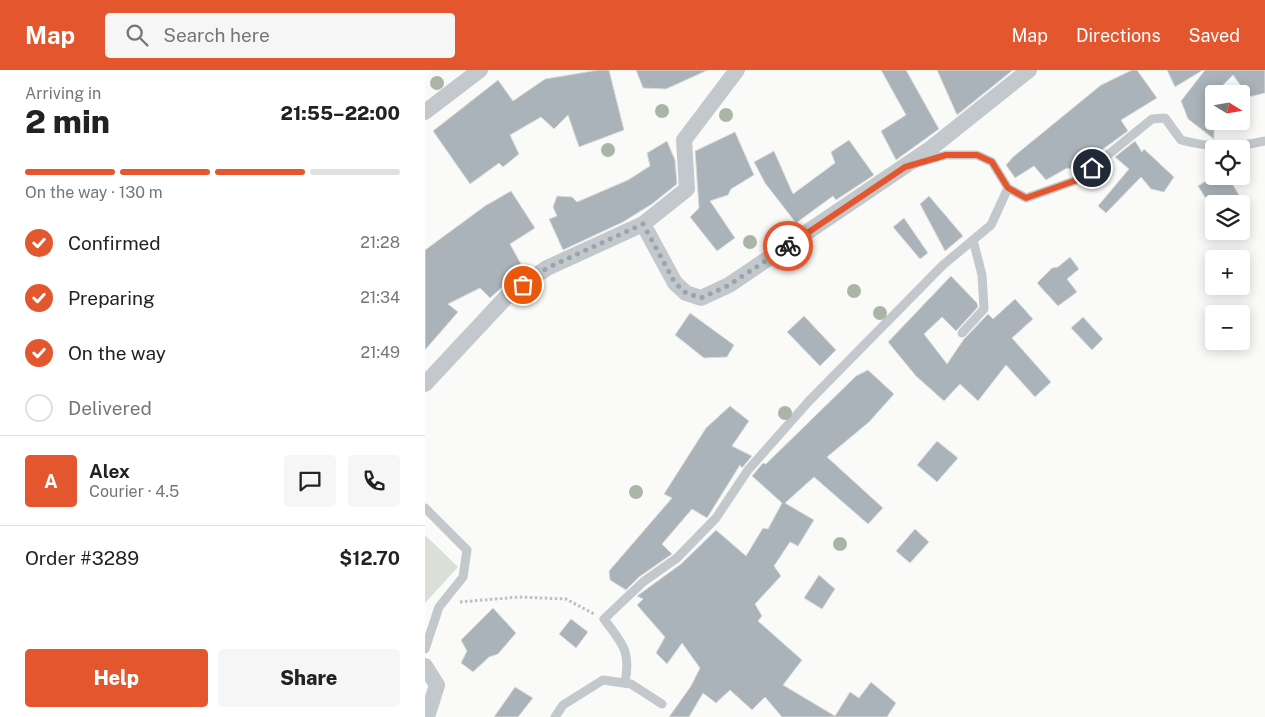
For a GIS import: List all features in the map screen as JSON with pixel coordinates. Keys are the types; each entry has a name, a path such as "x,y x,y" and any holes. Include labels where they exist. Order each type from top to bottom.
{"street":[{"path":"425,112 480,70"},
{"path":"425,384 510,293 547,268 643,224 687,190 684,140 737,70"},
{"path":"643,224 675,283 686,293 701,298 729,285 905,167 1029,70"},
{"path":"425,666 437,685 427,717"}],"lane":[{"path":"905,167 946,155 977,155 992,162 1008,188 1026,198 1077,180 1152,119 1165,118 1181,140 1207,147 1249,145 1265,141"},
{"path":"625,683 628,667 625,648 604,619 643,582 677,558 715,518 748,470 809,401 943,264 991,225 1008,188"},
{"path":"962,333 984,309 982,275 973,240"},
{"path":"425,508 467,550 463,577 439,607 425,649"},
{"path":"555,717 563,705 603,680 631,684 662,704"}],"path":[{"path":"439,607 454,603 519,597 566,599 604,619"}],"shaded area":[{"path":"425,535 458,567 425,603"}],"building":[{"path":"598,70 609,70 624,130 579,147 568,115 554,129 541,117 510,135 519,154 503,167 499,163 470,184 433,131 498,80 513,101 545,79"},
{"path":"636,70 708,70 666,89 643,88"},
{"path":"881,70 906,70 939,129 896,160 881,131 906,115"},
{"path":"937,70 1013,70 957,115"},
{"path":"1132,70 1137,70 1157,98 1121,120 1128,131 1074,170 1067,168 1046,180 1034,166 1015,178 1006,165 1013,157 1101,85"},
{"path":"1167,70 1203,70 1175,87"},
{"path":"1205,70 1265,70 1265,93 1250,97 1250,85 1240,85 1233,75 1223,85 1205,85 1205,130 1214,130 1214,139 1188,119 1181,101"},
{"path":"735,132 754,175 731,189 728,195 710,201 735,238 717,251 690,217 699,208 695,151"},
{"path":"849,140 874,175 836,200 833,196 796,223 765,183 754,162 774,151 793,194 835,163 831,152"},
{"path":"667,141 675,160 677,184 652,204 623,222 563,250 549,219 557,216 553,207 557,196 572,197 577,202 628,180 650,166 647,153"},
{"path":"1135,141 1142,152 1144,149 1174,177 1164,192 1151,189 1141,177 1106,213 1098,206 1129,169 1115,157"},
{"path":"1205,182 1205,185 1233,185 1239,195 1205,195 1205,197 1198,186"},
{"path":"511,191 535,228 510,244 521,264 506,274 508,282 490,298 480,288 448,304 458,312 425,350 425,250 485,206"},
{"path":"929,196 963,236 945,251 920,204"},
{"path":"904,218 928,253 920,259 893,227"},
{"path":"1070,257 1079,269 1067,279 1077,292 1058,306 1037,283 1052,268 1058,267"},
{"path":"951,276 977,303 978,307 956,331 942,317 924,334 947,364 964,339 988,314 993,319 1015,299 1033,319 1012,338 1051,382 1035,397 1006,365 978,401 960,384 944,401 916,376 888,342"},
{"path":"690,313 734,345 727,357 704,358 675,335"},
{"path":"804,316 836,350 820,366 787,332"},
{"path":"1083,317 1103,339 1092,350 1071,328"},
{"path":"868,370 894,394 869,422 827,457 883,508 868,524 814,477 785,503 814,520 798,546 790,542 774,566 781,576 755,604 762,616 758,621 802,660 783,685 835,716 850,692 859,698 871,682 896,703 887,717 782,717 765,697 752,710 730,690 716,703 703,693 689,717 669,717 691,686 700,668 682,643 667,664 656,653 665,637 637,605 643,599 637,596 681,564 716,530 746,556 763,528 768,529 782,503 752,476 763,463 766,464 856,376"},
{"path":"730,406 749,421 732,446 752,456 742,468 740,465 707,518 692,509 662,544 672,554 639,577 626,590 610,580 609,571 672,498 664,494 706,428"},
{"path":"937,441 958,458 937,482 917,465"},
{"path":"915,529 929,542 910,563 896,551"},
{"path":"819,575 835,589 822,609 804,598"},
{"path":"493,608 516,633 498,654 489,657 473,672 461,663 467,651 461,640"},
{"path":"571,619 588,632 576,648 559,634"},
{"path":"515,687 533,698 518,717 494,717"}],"way so far":[{"path":"523,285 547,268 643,224 675,283 686,293 701,298 729,285 788,246"}],"route":[{"path":"788,246 905,167 946,155 977,155 992,162 1008,188 1026,198 1077,180 1092,168"}]}
